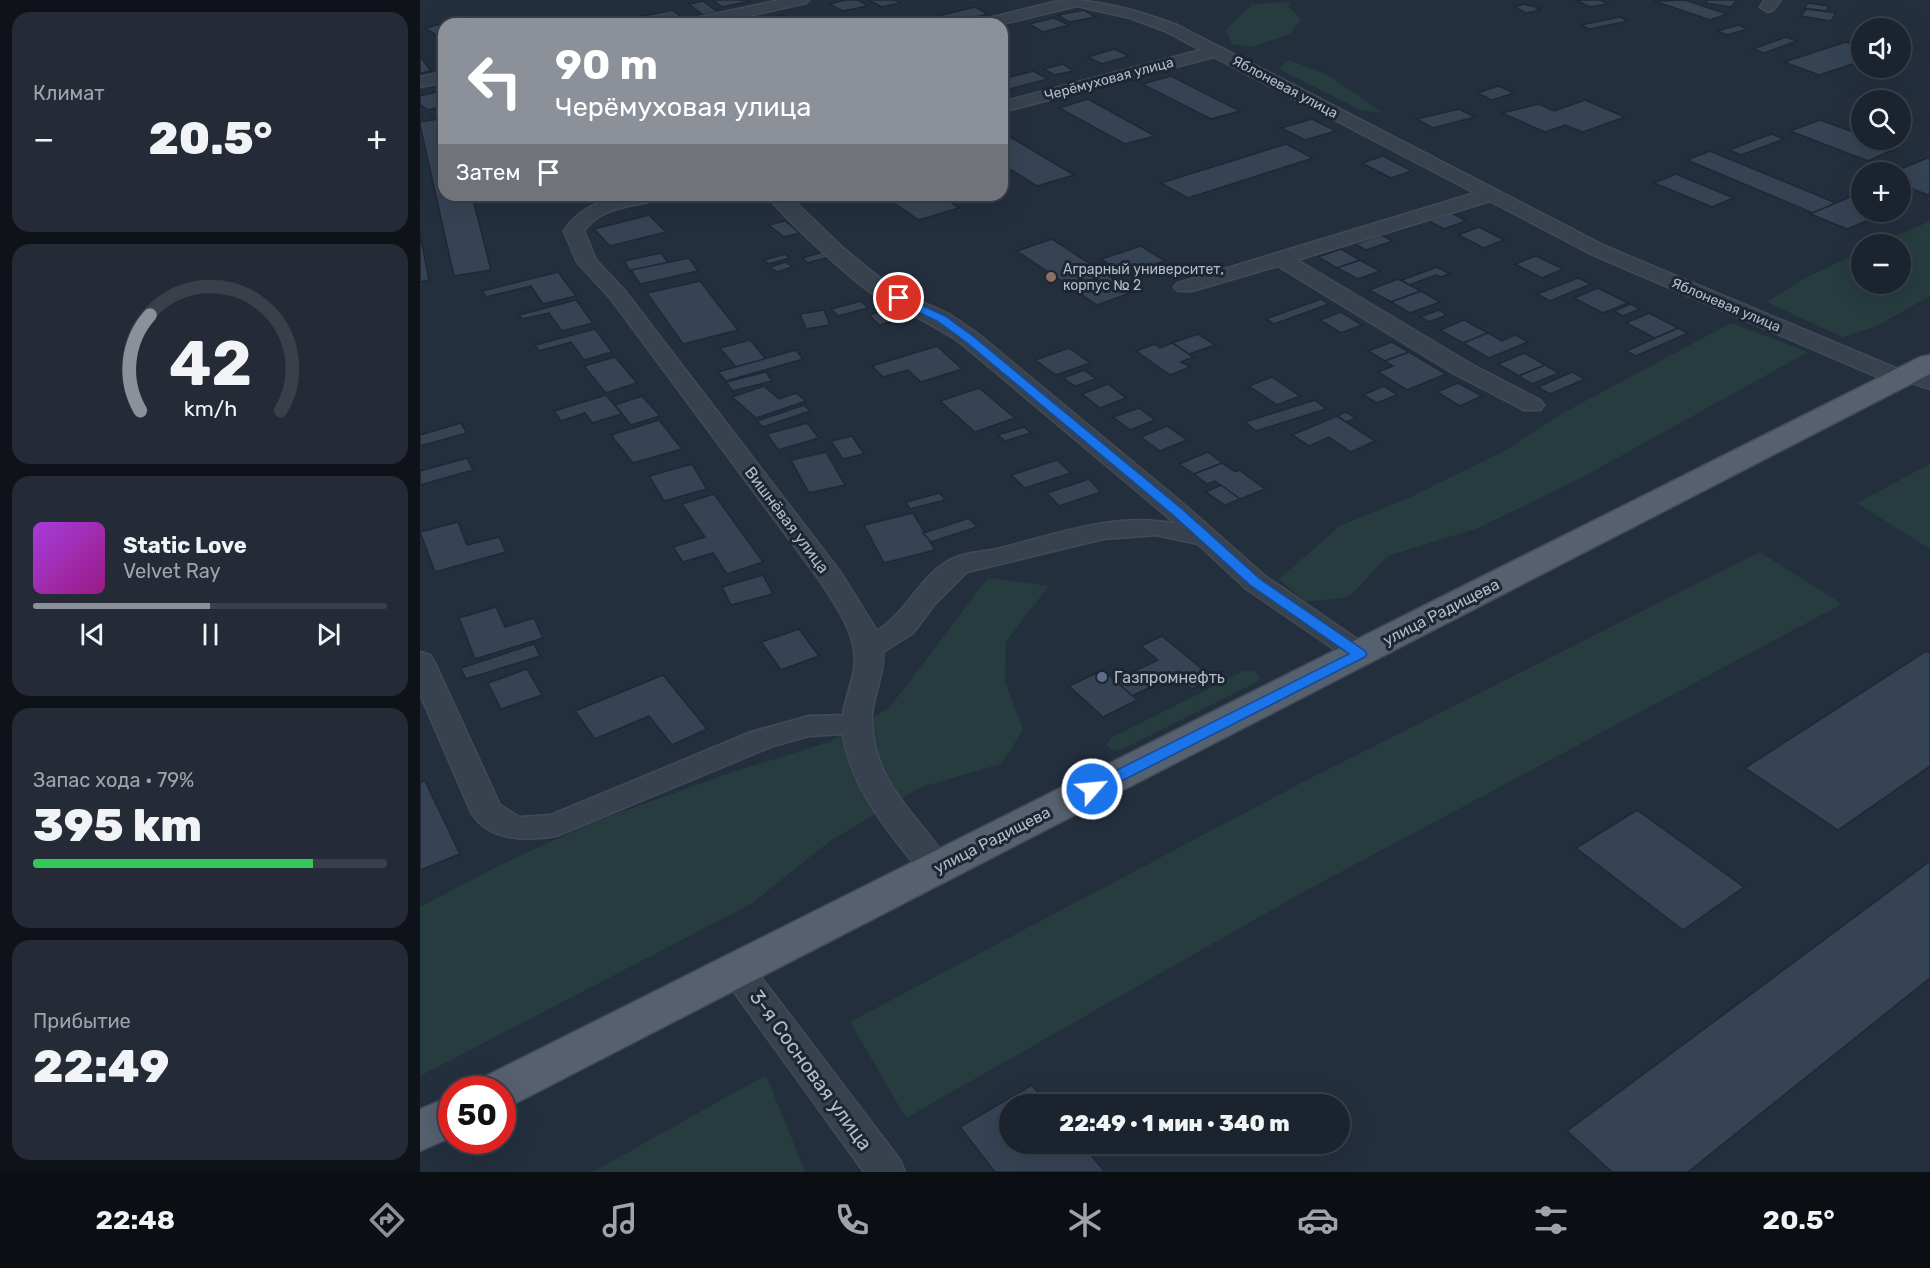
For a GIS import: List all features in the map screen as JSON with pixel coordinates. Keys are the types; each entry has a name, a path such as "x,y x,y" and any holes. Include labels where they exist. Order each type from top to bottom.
{"main road":[{"name":"улица Радищева","path":"516,1082 1917,374"},
{"path":"420,1131 438,1122"}],"street":[{"path":"718,18 801,0"},
{"path":"1006,18 1074,0"},
{"name":"Яблоневая улица","path":"1074,0 1155,21 1598,250 1917,374"},
{"name":"Черёмуховая улица","path":"1008,105 1216,51"},
{"path":"420,82 438,78"},
{"path":"1185,287 1283,260 1490,195"},
{"path":"607,201 630,201"},
{"name":"Вишнёвая улица","path":"607,201 578,222 574,231 587,262 618,295 832,579 860,624 869,648 869,666 857,724 864,760 893,816 936,868"},
{"path":"783,201 836,252 886,293 941,319 970,339 1255,582 1359,654"},
{"path":"1283,260 1461,368 1532,405"},
{"path":"869,648 903,627 925,598 958,566 1102,531 1156,527 1206,538"},
{"path":"420,661 487,812 502,825 527,830 556,825 762,740 809,726 857,724"},
{"name":"3-я Сосновая улица","path":"736,969 886,1172"}],"green space":[{"path":"1291,2 1289,7 1301,19 1290,34 1251,47 1232,44 1226,30 1252,4"},
{"path":"1289,60 1328,75 1383,113 1361,110 1279,69"},
{"path":"1930,221 1930,296 1877,326 1842,337 1767,302 1805,278 1851,257 1851,294 1911,294 1911,234 1901,234"},
{"path":"1731,323 1808,352 1581,478 1478,528 1388,556 1349,597 1305,602 1279,579 1340,526 1413,496 1506,450 1563,413"},
{"path":"1930,464 1930,549 1857,503"},
{"path":"1760,552 1842,604 1305,891 906,1118 850,1022 1305,781"},
{"path":"988,578 1049,586 1006,641 1005,682 1023,730 1001,764 921,787 830,841 751,904 420,1076 420,907 500,865 596,821 730,773 829,742 889,708"},
{"path":"1244,671 1253,671 1259,676 1257,682 1123,749 1112,750 1106,745 1111,738"},
{"path":"766,1075 805,1172 593,1172"}],"building":[{"path":"713,0 748,0 750,1 722,7"},
{"path":"858,0 868,6 843,11 829,4"},
{"path":"868,0 895,0 900,3 882,7"},
{"path":"1576,0 1601,0 1607,4 1590,7"},
{"path":"1685,0 1727,14 1710,20 1654,1"},
{"path":"1708,0 1737,0 1731,7 1705,3"},
{"path":"703,1 718,12 703,15 689,4"},
{"path":"1808,3 1829,6 1826,11 1804,8"},
{"path":"1523,4 1541,10 1526,13 1515,7"},
{"path":"975,7 988,14 971,18 929,18"},
{"path":"1806,9 1836,13 1831,21 1801,16"},
{"path":"673,10 681,17 676,18 633,18"},
{"path":"1084,10 1095,17 1069,22 1058,15"},
{"path":"783,15 788,18 769,18"},
{"path":"1620,17 1628,21 1589,29 1581,25"},
{"path":"1054,18 1069,25 1043,32 1029,24"},
{"path":"438,25 438,36 425,28"},
{"path":"1739,25 1748,29 1727,35 1717,31"},
{"path":"1786,37 1797,41 1764,53 1753,49"},
{"path":"1846,42 1851,44 1851,65 1819,75 1784,62"},
{"path":"1114,49 1129,56 1102,64 1088,57"},
{"path":"420,56 431,71 420,73"},
{"path":"1063,64 1073,71 1054,75 1044,69"},
{"path":"1033,71 1048,79 1008,89 1008,77"},
{"path":"1171,76 1240,111 1211,119 1142,84"},
{"path":"1499,86 1514,93 1492,100 1477,93"},
{"path":"438,92 438,108 428,110 420,104 420,96"},
{"path":"1088,99 1155,136 1125,144 1059,108"},
{"path":"1585,100 1625,117 1583,132 1565,125 1545,132 1502,113 1539,104 1554,111"},
{"path":"1459,109 1475,117 1433,128 1417,119"},
{"path":"438,119 438,201 474,201 491,270 454,276 420,122"},
{"path":"1312,119 1336,131 1305,140 1281,128"},
{"path":"1820,120 1851,131 1851,150 1893,150 1868,161 1790,131"},
{"path":"1771,134 1784,139 1741,155 1729,150"},
{"path":"1008,136 1074,175 1037,186 1008,168"},
{"path":"1286,144 1313,158 1188,198 1161,183"},
{"path":"1710,151 1836,203 1813,213 1687,160"},
{"path":"1383,156 1412,171 1391,178 1362,163"},
{"path":"1930,157 1930,194 1911,188 1911,165"},
{"path":"1676,174 1734,198 1712,207 1654,183"},
{"path":"1851,197 1851,222 1864,222 1847,229 1810,214"},
{"path":"891,201 949,201 959,208 919,220"},
{"path":"1452,213 1466,221 1444,229 1429,221"},
{"path":"649,215 666,232 610,246 594,229"},
{"path":"785,221 800,233 784,237 769,225"},
{"path":"1479,227 1504,240 1484,248 1458,235"},
{"path":"420,234 429,280 420,282"},
{"path":"1381,235 1393,241 1366,250 1355,244"},
{"path":"1052,239 1133,292 1097,305 1017,251"},
{"path":"1141,246 1165,261 1112,278 1102,272 1115,268 1101,259"},
{"path":"1341,249 1360,260 1337,268 1318,257"},
{"path":"823,252 829,257 808,263 802,258"},
{"path":"661,253 668,263 630,271 624,261"},
{"path":"785,254 790,258 769,264 764,260"},
{"path":"1536,256 1563,269 1542,278 1515,264"},
{"path":"689,258 698,271 640,284 631,270"},
{"path":"1360,260 1380,271 1358,279 1337,268"},
{"path":"786,262 792,267 777,272 770,267"},
{"path":"1437,267 1450,274 1441,277 1436,275 1409,285 1402,280"},
{"path":"558,272 576,296 543,304 531,286 486,297 482,291"},
{"path":"1578,278 1591,284 1550,301 1537,294"},
{"path":"1398,279 1421,291 1391,302 1369,290"},
{"path":"700,281 738,330 683,344 647,293"},
{"path":"1598,288 1628,303 1603,313 1574,298"},
{"path":"1421,291 1440,302 1410,313 1391,302"},
{"path":"1321,299 1329,304 1274,324 1266,319"},
{"path":"576,300 593,323 562,331 549,313 522,319 519,315"},
{"path":"861,301 868,308 838,316 831,309"},
{"path":"1631,304 1640,309 1623,316 1614,311"},
{"path":"896,307 906,318 879,325 869,315"},
{"path":"824,310 830,325 806,329 800,314"},
{"path":"1439,310 1447,315 1429,322 1420,317"},
{"path":"1341,312 1362,325 1341,333 1320,320"},
{"path":"1649,313 1678,328 1655,338 1626,323"},
{"path":"1464,320 1488,333 1463,343 1440,330"},
{"path":"1678,328 1688,333 1636,356 1626,351"},
{"path":"595,329 612,352 584,360 571,342 539,351 535,345"},
{"path":"1488,333 1502,341 1515,335 1528,342 1489,358 1463,343"},
{"path":"1198,334 1215,345 1189,354 1172,343"},
{"path":"750,340 766,359 736,367 720,348"},
{"path":"1392,342 1409,352 1385,361 1368,351"},
{"path":"1172,343 1193,357 1181,362 1190,367 1170,375 1136,351 1155,344 1160,348"},
{"path":"937,346 962,369 921,382 908,370 883,377 872,366"},
{"path":"1069,348 1090,363 1056,375 1035,360"},
{"path":"796,350 803,359 726,381 718,372"},
{"path":"1409,352 1446,374 1407,390 1378,372 1393,366 1385,361"},
{"path":"1524,353 1545,365 1519,376 1498,364"},
{"path":"615,357 637,383 606,393 584,366"},
{"path":"1545,365 1559,373 1532,384 1519,376"},
{"path":"1084,370 1096,379 1075,386 1063,378"},
{"path":"766,372 772,381 733,391 726,382"},
{"path":"1572,372 1585,379 1550,394 1538,387"},
{"path":"1272,377 1300,396 1277,405 1249,386"},
{"path":"1458,383 1482,396 1460,406 1437,392"},
{"path":"1108,384 1126,398 1100,408 1082,394"},
{"path":"764,386 779,399 796,393 806,401 756,418 732,397"},
{"path":"1384,386 1397,395 1377,403 1363,395"},
{"path":"979,388 1015,418 975,432 940,401"},
{"path":"606,395 622,414 592,423 585,413 561,421 554,411"},
{"path":"642,396 660,416 631,425 615,405"},
{"path":"1315,400 1326,409 1256,431 1245,422"},
{"path":"804,405 810,411 763,427 757,421"},
{"path":"1139,408 1155,420 1130,430 1113,417"},
{"path":"1346,412 1356,418 1346,422 1337,416"},
{"path":"1337,416 1375,441 1351,452 1329,437 1309,446 1292,435"},
{"path":"659,420 682,449 633,463 611,435"},
{"path":"461,423 467,433 420,446 420,435"},
{"path":"807,423 819,438 778,450 767,434"},
{"path":"1167,426 1187,440 1160,451 1141,437"},
{"path":"1024,427 1031,433 1005,441 998,435"},
{"path":"852,436 864,454 843,459 831,441"},
{"path":"826,452 845,485 809,493 791,460"},
{"path":"1208,452 1222,463 1194,474 1179,464"},
{"path":"467,458 473,470 420,485 420,471"},
{"path":"1057,460 1071,473 1025,488 1011,475"},
{"path":"1222,463 1235,472 1239,470 1265,489 1240,499 1215,481 1207,484 1194,474"},
{"path":"692,464 707,489 664,501 649,476"},
{"path":"1089,479 1101,492 1059,506 1047,493"},
{"path":"1221,485 1240,499 1225,505 1206,492"},
{"path":"940,493 945,500 910,509 906,502"},
{"path":"714,494 763,562 727,574 713,553 683,562 673,547 705,537 682,504"},
{"path":"913,513 935,550 884,563 864,525"},
{"path":"969,518 977,527 931,542 923,533"},
{"path":"458,522 467,545 499,537 506,552 435,572 420,532"},
{"path":"763,575 773,594 731,605 722,587"},
{"path":"496,607 505,627 534,618 543,638 475,659 459,618"},
{"path":"799,629 819,656 781,670 761,642"},
{"path":"1162,636 1213,678 1192,689 1176,675 1132,696 1115,680 1158,660 1141,646"},
{"path":"534,644 540,656 466,679 461,668"},
{"path":"1926,651 1930,653 1930,766 1838,830 1745,768"},
{"path":"527,669 542,695 501,709 488,683"},
{"path":"1103,670 1137,700 1103,717 1069,686"},
{"path":"663,675 707,729 672,745 649,716 595,739 575,711"},
{"path":"425,781 460,854 420,870 420,782"},
{"path":"1637,810 1744,887 1683,930 1576,848"},
{"path":"1930,861 1930,978 1688,1172 1612,1172 1567,1131"},
{"path":"1032,1085 1040,1094 1017,1094"},
{"path":"999,1104 999,1154 1090,1154 1105,1172 995,1172 960,1127"}],"place":[{"name":"Аграрный университет, корпус № 2","path":"1051,277"},
{"name":"Газпромнефть","path":"1102,677"}],"route":[{"path":"899,298 941,319 970,339 1178,512 1228,560 1255,582 1359,654 1092,789"}]}
